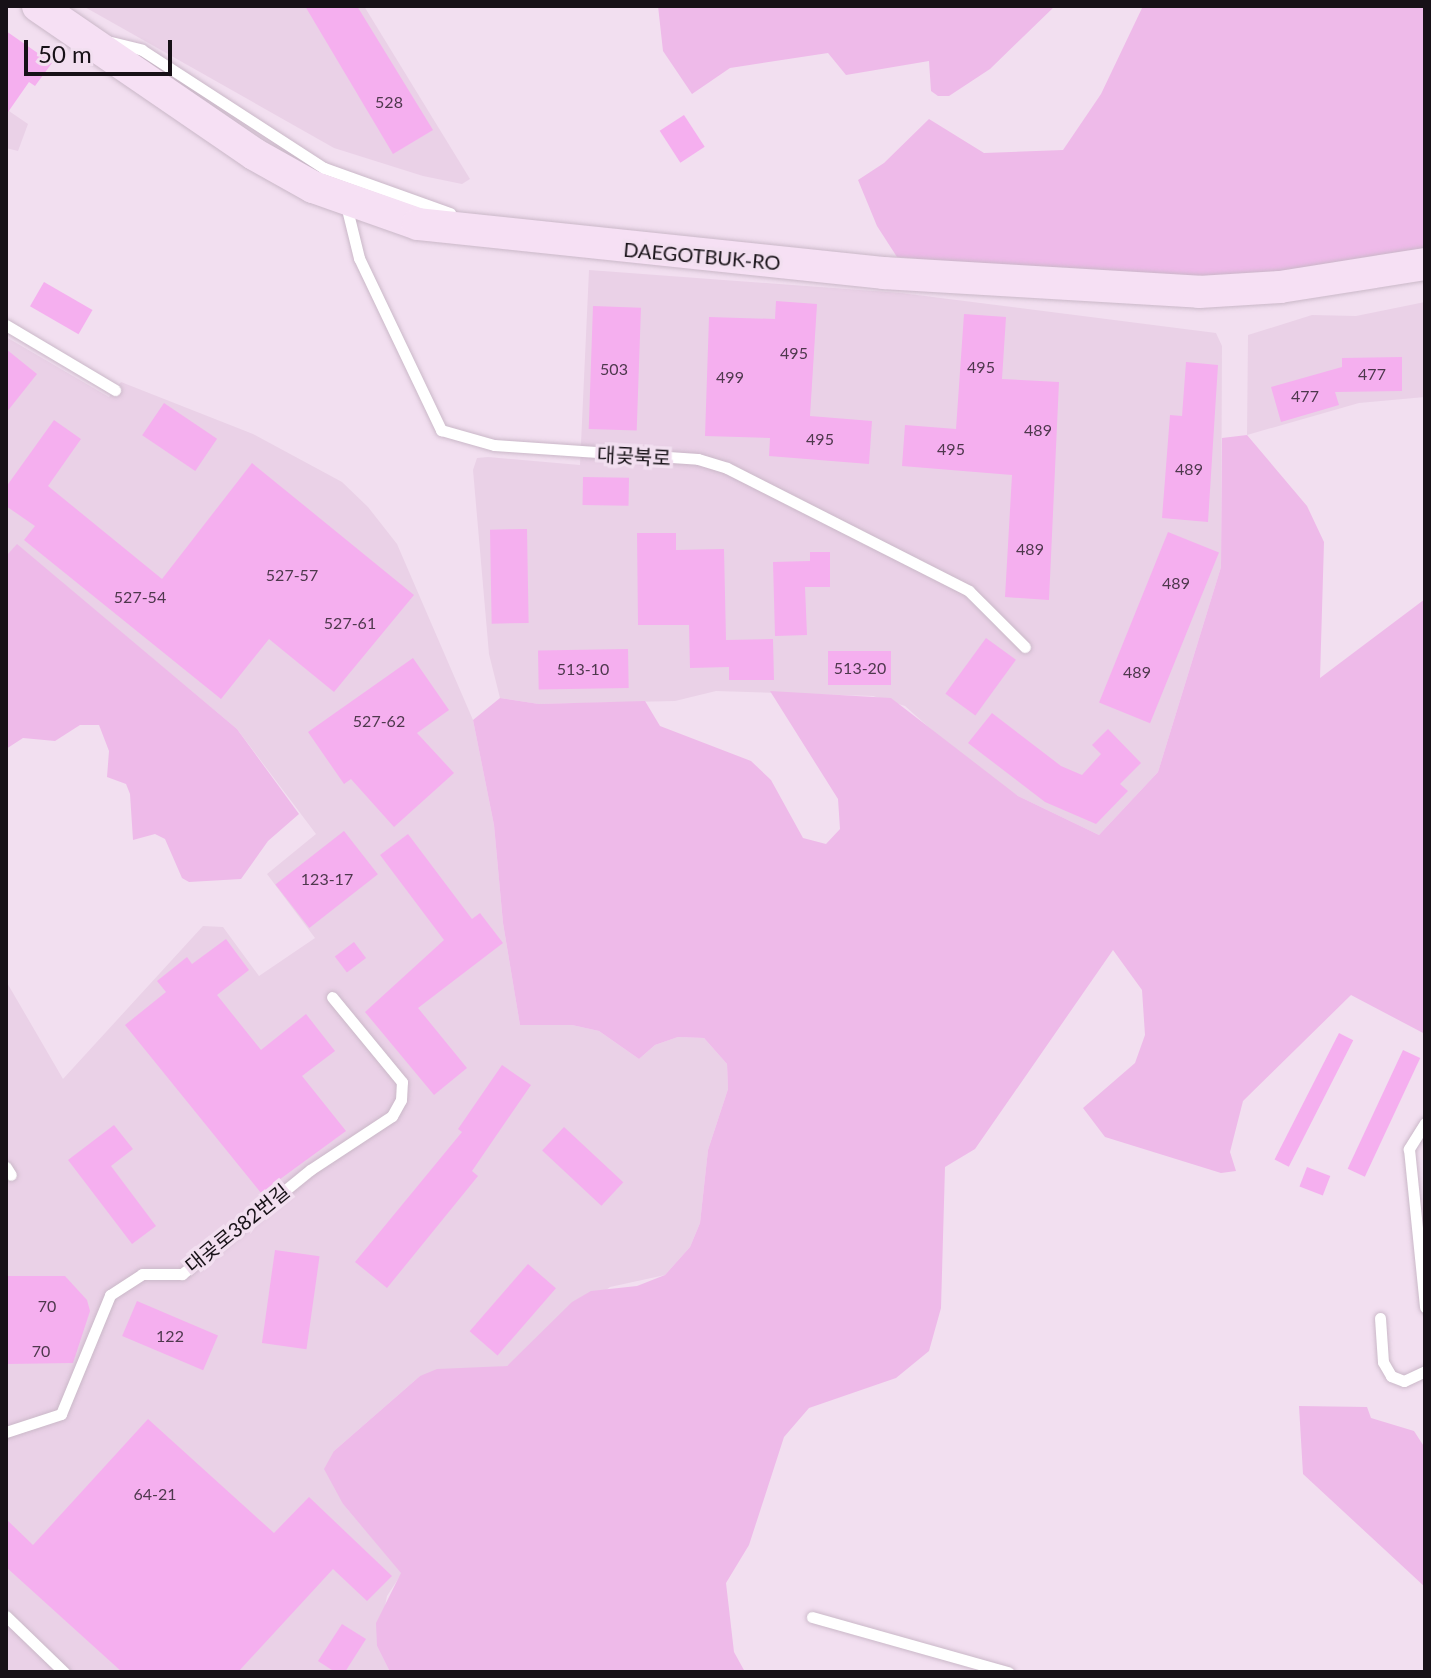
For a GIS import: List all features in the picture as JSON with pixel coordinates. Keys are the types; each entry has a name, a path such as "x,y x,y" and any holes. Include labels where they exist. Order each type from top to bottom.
{"street":[{"name":"DAEGOTBUK-RO","path":"38,6 254,154 345,201 418,224 883,273 1199,292 1294,285 1425,264"}],"lane":[{"path":"90,41 142,50 281,144 350,181 475,219 497,234"},
{"name":"대곶북로","path":"345,201 359,258 441,430 494,445 698,459 727,468 969,591 1025,647"},
{"path":"6,325 115,390"},
{"name":"대곶로382번길","path":"6,1432 61,1414 110,1295 142,1274 182,1274 310,1170 392,1116 401,1100 402,1082 332,997"},
{"path":"1425,1123 1409,1149 1425,1307"},
{"path":"1380,1318 1383,1362 1391,1376 1404,1381 1425,1371"},
{"path":"6,1616 64,1672"},
{"path":"812,1617 1008,1672"}],"shaded area":[{"path":"83,6 364,6 470,179 462,184 423,176 334,148"},
{"path":"658,6 1055,6 990,69 949,96 938,96 931,91 929,61 846,75 828,53 730,68 692,94 663,51"},
{"path":"1143,6 1425,6 1425,263 1247,289 897,257 877,226 858,180 884,163 929,119 984,153 1063,150 1101,94"},
{"path":"6,109 28,124 18,151 6,148"},
{"path":"589,270 901,293 1216,333 1222,346 1221,567 1158,772 1099,835 1018,796 964,759 905,706 873,696 716,691 675,701 539,704 500,698 489,654 473,470 477,458 488,457 580,465"},
{"path":"1425,302 1425,397 1359,403 1247,435 1248,335 1312,315 1356,316"},
{"path":"6,337 109,397 121,382 253,434 342,482 368,507 397,544 473,720 494,825 503,923 520,1025 572,1025 599,1031 639,1059 655,1045 678,1037 704,1038 727,1064 728,1089 708,1150 700,1223 690,1247 665,1275 610,1287 507,1366 420,1376 334,1451 343,1504 402,1573 387,1596 377,1646 390,1672 6,1672 6,981 63,1079 203,926 223,927 259,976 315,938 267,874 316,834 237,729 17,545 6,556"},
{"path":"1247,435 1307,506 1324,542 1320,678 1425,599 1425,1034 1351,995 1243,1101 1230,1152 1236,1171 1221,1173 1105,1137 1083,1108 1135,1063 1145,1035 1142,990 1113,950 975,1149 945,1167 941,1308 929,1351 896,1378 809,1408 784,1437 749,1545 726,1583 734,1652 745,1672 390,1672 377,1646 376,1623 401,1573 343,1504 324,1469 334,1451 420,1376 437,1369 507,1366 572,1302 591,1291 637,1286 665,1275 690,1247 700,1223 708,1150 728,1089 727,1064 704,1038 678,1037 655,1045 639,1059 599,1031 572,1025 520,1025 503,923 494,825 473,720 500,698 539,704 645,701 660,726 751,761 771,780 803,838 826,844 840,829 838,799 770,691 891,698 1018,796 1099,835 1158,772 1221,567 1222,438"},
{"path":"17,544 237,729 299,814 268,841 241,879 189,882 182,878 165,839 155,834 133,840 130,794 126,784 107,777 109,751 99,725 80,725 55,741 23,738 6,749 6,556"},
{"path":"1299,1406 1367,1407 1371,1418 1414,1431 1425,1448 1425,1587 1303,1474"}],"building":[{"path":"305,6 357,6 433,130 393,154"},
{"path":"6,31 52,63 35,86 29,82 6,115"},
{"path":"684,115 705,147 680,163 660,131"},
{"path":"44,282 92,310 78,334 30,306"},
{"path":"776,301 817,304 810,416 872,421 869,464 769,456 770,438 705,436 709,317 775,319"},
{"path":"593,306 641,308 637,431 589,429"},
{"path":"964,314 1006,317 1002,379 1059,382 1049,600 1005,597 1012,475 902,466 905,425 956,429"},
{"path":"6,349 37,374 6,413"},
{"path":"1402,357 1402,391 1335,392 1339,405 1281,422 1271,387 1342,367 1342,358"},
{"path":"1186,362 1218,365 1208,522 1162,518 1170,415 1182,416"},
{"path":"164,403 217,439 195,471 142,435"},
{"path":"54,420 81,439 48,486 162,579 252,463 414,595 334,692 269,639 221,699 24,540 35,526 6,506 6,487"},
{"path":"583,477 629,478 629,506 583,505"},
{"path":"527,529 529,623 492,624 490,530"},
{"path":"1168,532 1219,553 1150,723 1099,703"},
{"path":"637,533 676,533 676,550 724,549 726,640 773,639 774,680 729,680 729,667 690,668 689,625 638,625"},
{"path":"810,552 830,552 830,587 805,587 807,635 775,636 773,562 810,561"},
{"path":"986,638 1016,660 975,716 945,694"},
{"path":"628,649 629,688 539,690 538,651"},
{"path":"828,651 891,651 891,685 828,685"},
{"path":"413,658 449,710 417,733 454,773 394,827 351,779 344,784 308,732"},
{"path":"992,713 1061,766 1082,775 1101,754 1092,745 1108,729 1141,763 1120,784 1128,791 1096,824 1045,802 968,743"},
{"path":"344,831 378,874 309,928 275,885"},
{"path":"408,834 472,919 480,913 503,943 418,1008 467,1068 434,1095 365,1012 444,940 380,855"},
{"path":"226,939 249,970 217,995 261,1050 306,1014 335,1051 302,1076 346,1131 261,1193 125,1025 166,992 157,981 187,957 192,964"},
{"path":"354,942 366,958 347,972 335,956"},
{"path":"1339,1033 1353,1040 1289,1167 1275,1160"},
{"path":"1403,1050 1420,1058 1365,1177 1348,1169"},
{"path":"502,1065 531,1085 472,1171 478,1176 387,1288 355,1262 462,1132 458,1129"},
{"path":"114,1125 133,1149 111,1166 156,1226 132,1244 68,1160"},
{"path":"564,1127 623,1182 601,1206 542,1150"},
{"path":"1307,1167 1330,1176 1323,1196 1299,1187"},
{"path":"275,1250 320,1256 306,1349 262,1343"},
{"path":"528,1264 556,1288 498,1355 470,1331"},
{"path":"6,1276 65,1276 87,1300 90,1311 73,1363 6,1364"},
{"path":"137,1301 218,1335 203,1370 122,1336"},
{"path":"148,1419 274,1533 309,1497 392,1576 367,1601 333,1569 238,1672 122,1672 6,1567 6,1519 33,1545"},
{"path":"342,1624 366,1639 345,1672 335,1672 318,1661"}]}
